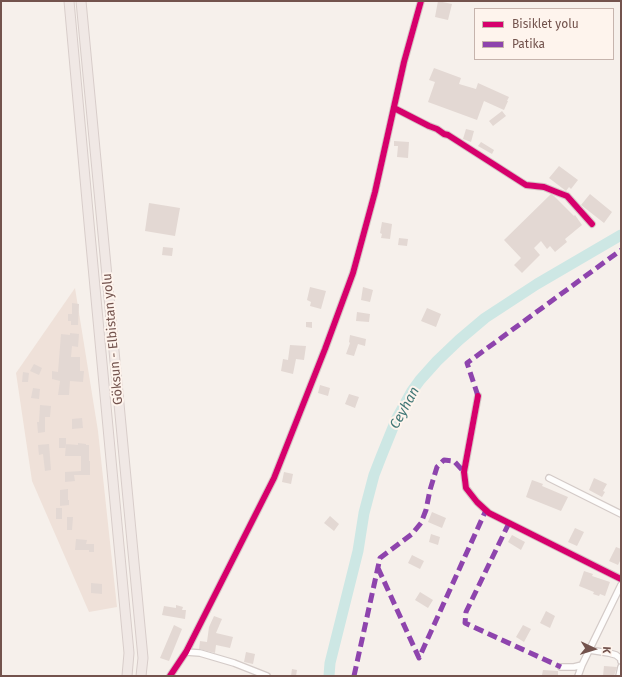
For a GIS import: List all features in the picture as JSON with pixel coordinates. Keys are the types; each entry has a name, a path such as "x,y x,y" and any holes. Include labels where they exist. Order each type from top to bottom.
{"highway":[{"name":"Göksun - Elbistan yolu","path":"69,1 129,652 127,676"},
{"name":"Göksun - Elbistan yolu","path":"81,1 143,658 141,676"}],"street":[{"path":"170,676 186,652 274,478 325,349 353,273 375,192 404,62 421,1"},
{"path":"394,108 448,135 526,185 544,187 567,196 592,224"},
{"path":"478,396 464,472 466,488 476,502 489,513 621,579"},
{"path":"550,478 621,514"},
{"path":"578,676 621,585"},
{"path":"589,650 616,655 621,659 621,661"},
{"path":"186,652 200,653 267,676"},
{"path":"561,667 574,667 582,665"},
{"path":"619,676 621,667"}],"shaded area":[{"path":"75,288 98,431 117,607 89,612 32,481 16,373"}],"building":[{"path":"438,1 452,4 448,20 435,17"},
{"path":"434,68 461,78 459,84 476,89 478,83 509,97 504,110 484,101 477,120 428,102 435,82 429,80"},
{"path":"502,111 506,116 493,126 489,121"},
{"path":"466,129 474,131 471,142 463,139"},
{"path":"394,141 409,142 408,158 397,157 398,146 394,146"},
{"path":"481,142 494,150 492,154 478,146"},
{"path":"559,166 578,180 571,189 569,187 566,191 549,178"},
{"path":"551,194 574,216 575,215 582,225 565,239 567,242 555,252 550,246 547,249 541,241 534,248 540,255 522,273 514,265 521,258 504,240"},
{"path":"590,194 612,212 604,223 581,205"},
{"path":"149,203 180,208 175,236 145,231"},
{"path":"382,222 392,224 390,239 381,238 382,234 380,233"},
{"path":"399,238 408,239 407,246 398,245"},
{"path":"163,247 173,248 172,256 162,255"},
{"path":"310,287 326,291 321,309 310,306 311,302 307,300"},
{"path":"363,287 373,290 370,302 361,300"},
{"path":"72,303 79,304 78,325 71,325 71,321 68,321 68,314 72,314"},
{"path":"427,308 441,314 436,327 421,321"},
{"path":"357,312 370,314 369,322 356,321"},
{"path":"306,322 312,322 312,328 306,327"},
{"path":"70,333 79,334 78,347 72,346 71,357 80,357 80,371 84,371 83,382 70,381 69,395 58,395 60,381 52,379 52,371 58,372 61,334 70,335"},
{"path":"350,335 366,339 365,346 358,344 354,356 346,354 350,343"},
{"path":"290,345 306,346 304,360 296,359 293,374 281,371 283,359 288,360"},
{"path":"34,364 42,368 39,375 30,371"},
{"path":"23,372 29,373 28,382 22,382"},
{"path":"320,385 330,388 328,396 318,393"},
{"path":"33,388 40,389 39,399 31,398"},
{"path":"349,394 359,397 355,408 345,404"},
{"path":"40,405 51,406 50,417 45,417 45,432 38,433 37,422 39,422"},
{"path":"82,418 83,428 72,429 72,419"},
{"path":"59,438 66,438 66,448 59,448"},
{"path":"78,443 89,445 90,475 74,475 75,481 65,482 65,472 81,471 81,456 65,456 66,444 78,445"},
{"path":"49,444 51,470 45,471 43,454 39,455 38,445"},
{"path":"284,472 293,474 291,484 282,482"},
{"path":"594,478 607,484 603,491 605,492 602,497 589,490"},
{"path":"532,480 568,497 561,511 526,497"},
{"path":"68,489 69,505 60,506 60,490"},
{"path":"56,508 62,508 62,519 56,519"},
{"path":"432,512 446,518 442,528 428,522"},
{"path":"330,516 339,524 334,531 324,523"},
{"path":"67,517 73,517 72,530 67,530"},
{"path":"575,528 584,532 577,546 568,542"},
{"path":"431,534 440,537 438,545 429,542"},
{"path":"512,535 525,542 521,550 508,542"},
{"path":"76,539 87,540 86,544 94,544 94,552 89,552 89,550 75,550"},
{"path":"616,547 621,549 621,559 618,565 609,561"},
{"path":"412,555 424,561 420,569 408,563"},
{"path":"584,571 593,574 592,576 610,582 605,596 593,594 594,592 579,586"},
{"path":"91,583 102,584 102,594 91,593"},
{"path":"420,592 433,600 428,608 415,600"},
{"path":"176,605 183,607 182,610 186,610 185,619 162,615 164,606 176,608"},
{"path":"546,611 555,616 550,628 540,623"},
{"path":"214,616 222,619 216,633 233,637 230,648 216,645 215,653 199,649 200,641 207,642 209,627"},
{"path":"174,625 182,629 169,661 160,658"},
{"path":"523,625 531,629 524,642 516,637"},
{"path":"246,652 255,654 253,664 244,662"},
{"path":"604,666 617,667 614,676 603,676"},
{"path":"292,669 297,670 296,676 291,676"},
{"path":"543,670 558,671 558,676 542,675"}],"waterway":[{"name":"Ceyhan","path":"329,676 330,663 358,551 364,513 374,475 396,420 412,391 437,361 485,318 537,284 621,235"}],"marked path":[{"path":"478,396 467,363 621,250"},
{"path":"354,676 380,558 412,534 421,523 426,510 437,467 444,460 454,461 464,472"},
{"path":"378,568 419,658 486,510"},
{"path":"509,523 466,612 465,623 561,667"}],"cycle path":[{"path":"170,676 186,652 274,478 325,349 353,273 375,192 404,62 421,1"},
{"path":"394,108 448,135 526,185 544,187 567,196 592,224"},
{"path":"478,396 464,472 466,488 477,502 489,513 621,579"}]}
